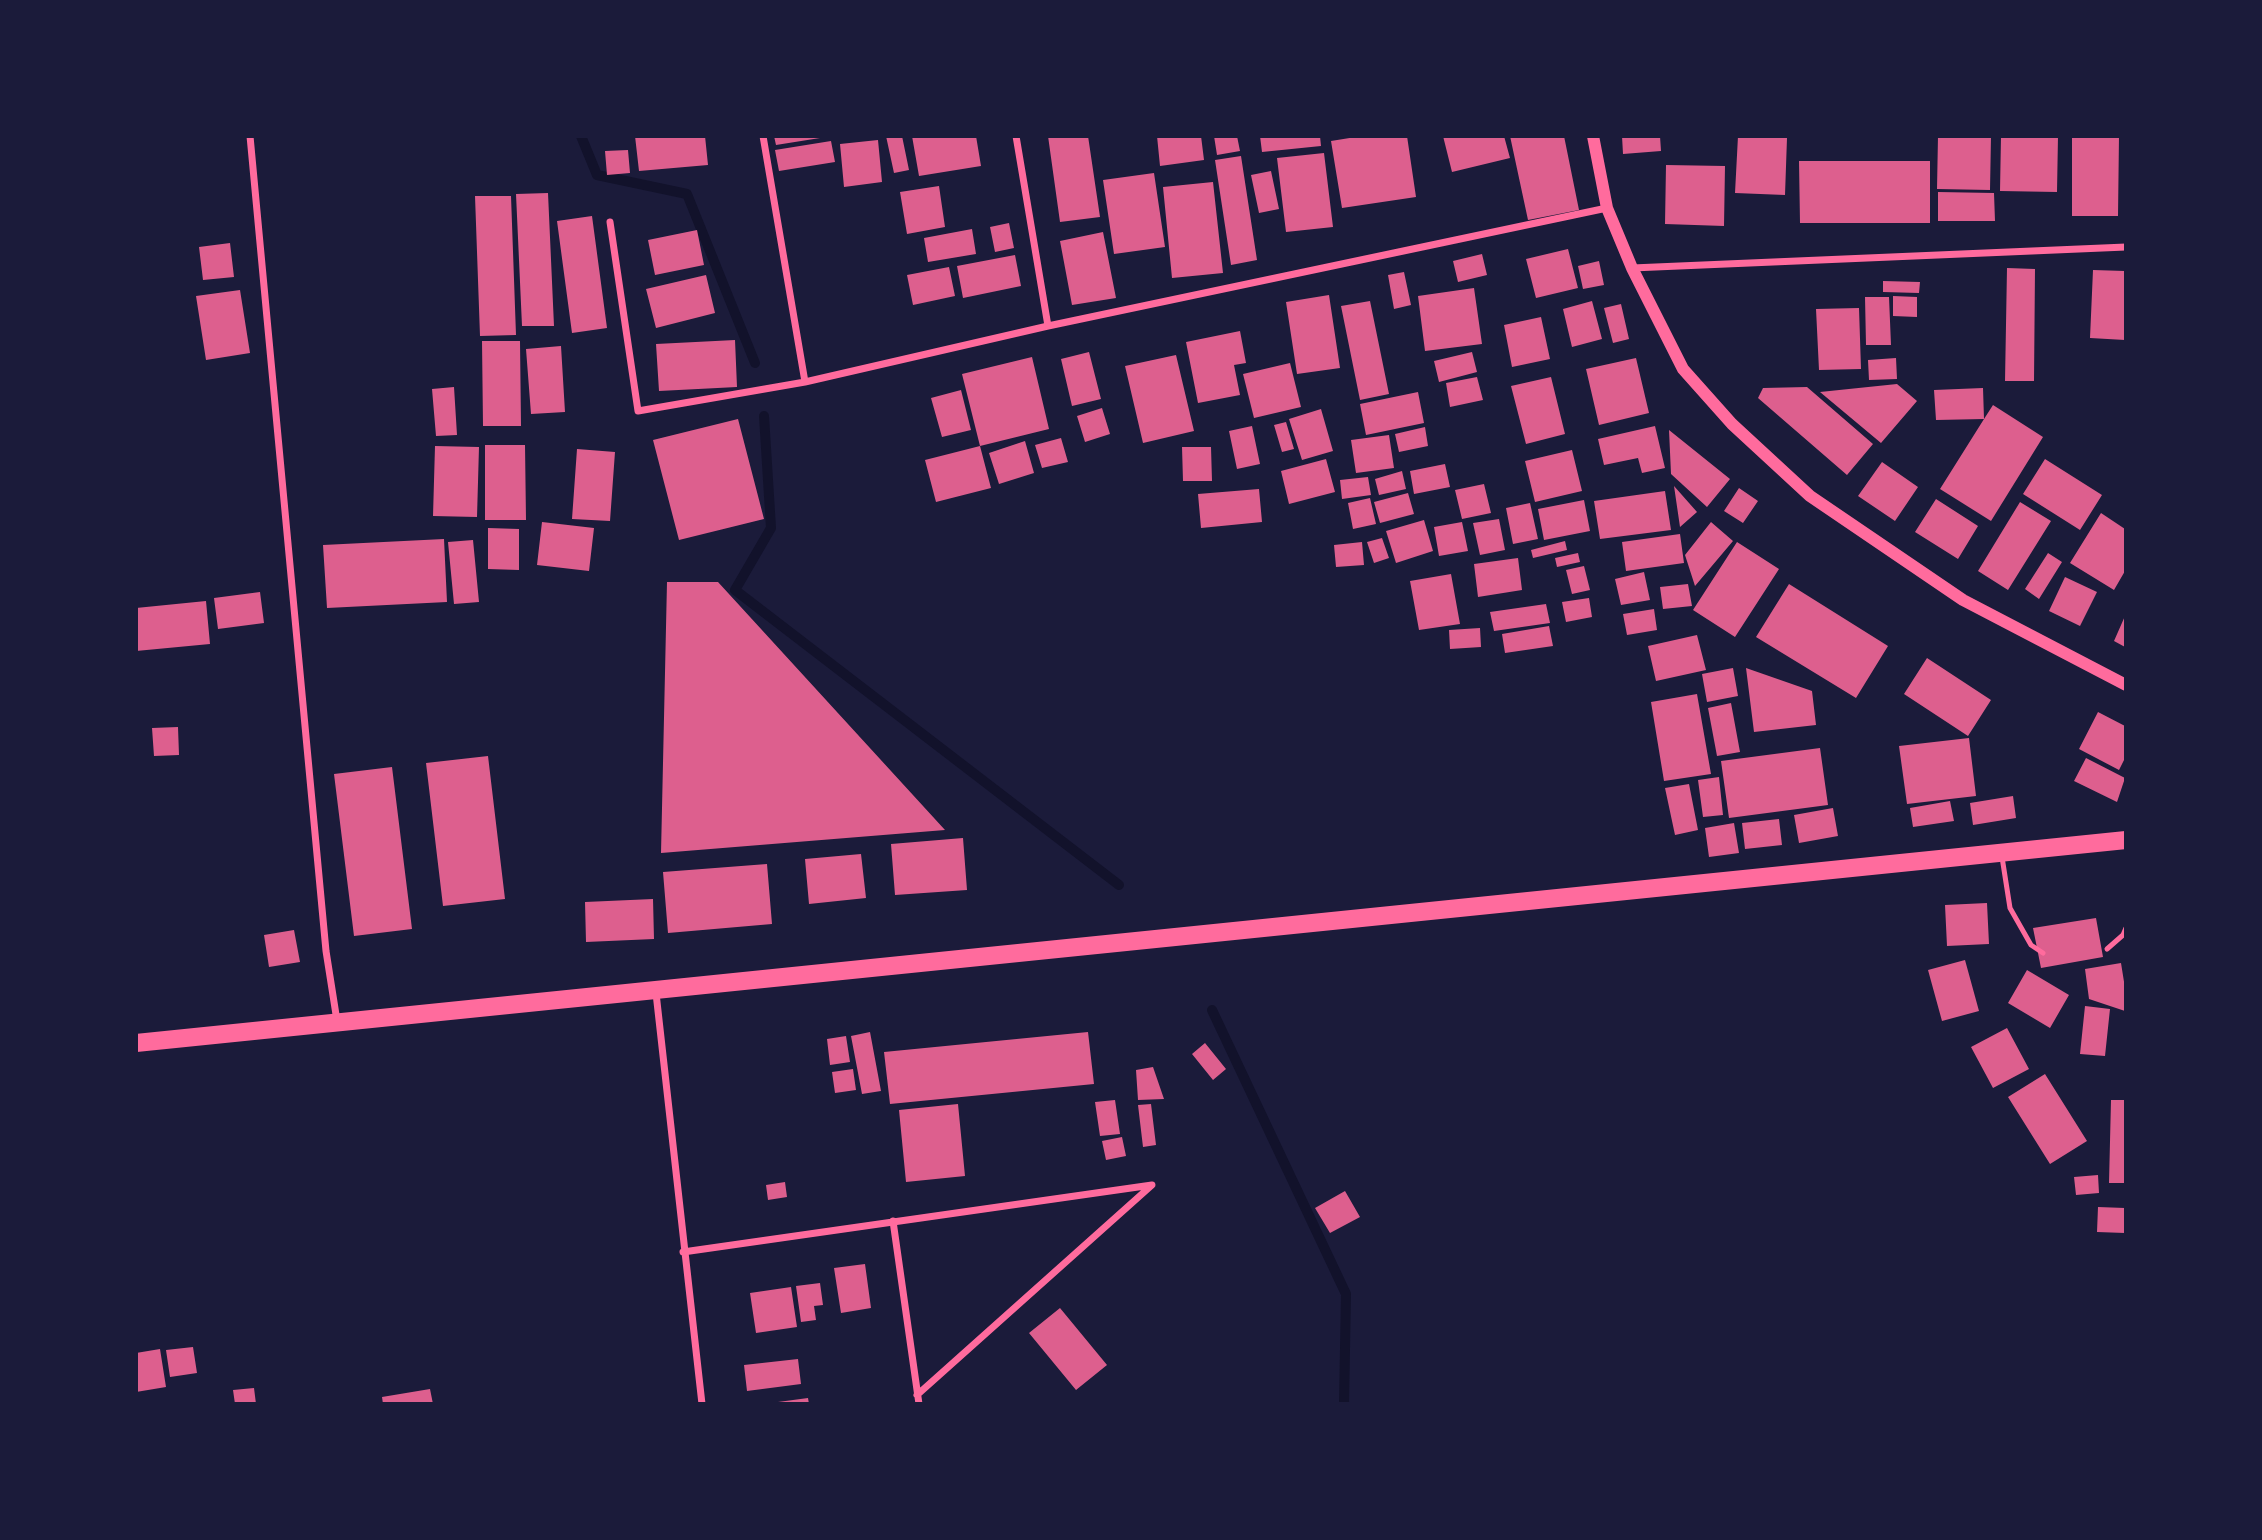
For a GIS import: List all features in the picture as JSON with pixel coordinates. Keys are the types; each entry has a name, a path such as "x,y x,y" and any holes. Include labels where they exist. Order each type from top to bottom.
{"main road":[{"path":"136,1043 656,993 2126,840"}],"street":[{"path":"250,136 326,951 338,1025"},
{"path":"763,136 805,382"},
{"path":"1016,136 1048,326"},
{"path":"1593,136 1607,208 1632,268 1683,369 1732,424 1802,490 1963,600 2126,685"},
{"path":"610,222 639,411 805,382 1048,326 1607,208"},
{"path":"1632,268 2126,247"},
{"path":"656,993 702,1404"},
{"path":"683,1252 1152,1185 918,1399"},
{"path":"893,1221 918,1399"}],"lane":[{"path":"2001,853 2010,908 2031,945 2043,953"},
{"path":"2108,949 2126,928"}],"building":[{"path":"635,136 705,136 708,165 639,171"},
{"path":"774,136 820,136 820,138 776,145"},
{"path":"886,136 902,136 909,170 894,173"},
{"path":"912,136 976,136 981,166 919,176"},
{"path":"1048,136 1088,136 1100,217 1060,222"},
{"path":"1157,136 1201,136 1204,160 1160,166"},
{"path":"1214,136 1237,136 1240,151 1217,155"},
{"path":"1260,136 1320,136 1321,146 1262,152"},
{"path":"1362,136 1407,136 1416,197 1342,208 1331,141"},
{"path":"1443,136 1504,136 1510,158 1452,172"},
{"path":"1510,136 1564,136 1579,210 1528,220"},
{"path":"1622,136 1660,136 1661,151 1623,154"},
{"path":"1738,136 1787,138 1785,195 1735,193"},
{"path":"1938,136 1991,136 1990,190 1937,189"},
{"path":"2001,136 2058,136 2057,192 2000,191"},
{"path":"2072,136 2119,136 2118,216 2072,216"},
{"path":"878,140 882,182 844,187 840,144"},
{"path":"831,141 835,162 779,171 775,150"},
{"path":"628,150 630,173 607,175 605,151"},
{"path":"1324,153 1333,227 1286,232 1277,158"},
{"path":"1241,156 1257,260 1231,265 1215,160"},
{"path":"1799,161 1930,161 1930,223 1800,223"},
{"path":"1666,165 1725,166 1724,226 1665,224"},
{"path":"1271,171 1279,209 1259,213 1251,175"},
{"path":"1154,173 1165,247 1114,254 1103,180"},
{"path":"1213,182 1223,273 1172,278 1163,187"},
{"path":"939,186 945,227 907,234 900,192"},
{"path":"1938,192 1994,193 1995,221 1938,221"},
{"path":"548,193 554,326 522,326 516,194"},
{"path":"475,196 511,196 516,335 480,336"},
{"path":"592,216 607,328 572,333 557,221"},
{"path":"1009,223 1014,248 995,252 990,227"},
{"path":"972,229 976,254 928,262 924,238"},
{"path":"697,230 704,265 655,275 648,240"},
{"path":"1103,232 1116,298 1072,305 1060,241"},
{"path":"230,243 234,277 203,280 199,247"},
{"path":"1568,249 1578,288 1536,298 1526,259"},
{"path":"1482,254 1487,275 1458,282 1453,261"},
{"path":"1015,255 1021,286 963,298 957,266"},
{"path":"1599,261 1604,285 1583,289 1578,266"},
{"path":"949,267 955,296 913,305 907,275"},
{"path":"2007,268 2035,269 2034,381 2005,381"},
{"path":"2093,270 2125,271 2125,340 2090,338"},
{"path":"1404,272 1411,305 1394,309 1388,275"},
{"path":"706,275 715,313 656,328 646,289"},
{"path":"1883,281 1920,282 1919,293 1883,292"},
{"path":"1474,288 1482,344 1425,351 1418,296"},
{"path":"240,290 250,353 206,360 196,296"},
{"path":"1329,295 1340,368 1297,374 1286,302"},
{"path":"1893,296 1917,297 1917,317 1893,316"},
{"path":"1865,297 1889,297 1891,345 1866,345"},
{"path":"1370,301 1389,394 1360,400 1341,306"},
{"path":"1592,301 1602,339 1572,347 1563,309"},
{"path":"1621,304 1629,339 1613,343 1604,308"},
{"path":"1859,308 1861,369 1819,370 1816,309"},
{"path":"1541,317 1550,359 1512,367 1504,325"},
{"path":"1240,331 1246,363 1234,365 1240,395 1198,403 1186,342"},
{"path":"735,340 737,387 659,391 656,344"},
{"path":"482,341 520,341 521,426 483,426"},
{"path":"561,346 565,412 531,414 526,349"},
{"path":"1089,352 1101,399 1072,406 1061,359"},
{"path":"1472,352 1477,372 1439,382 1434,361"},
{"path":"1176,355 1194,431 1143,443 1125,366"},
{"path":"1032,357 1049,429 980,446 962,374"},
{"path":"1636,358 1649,413 1599,425 1586,369"},
{"path":"1896,358 1897,379 1869,380 1868,360"},
{"path":"1290,363 1301,407 1254,418 1243,374"},
{"path":"1477,377 1483,400 1450,407 1446,383"},
{"path":"1551,377 1565,434 1526,444 1511,386"},
{"path":"1897,384 1917,401 1881,443 1820,392"},
{"path":"454,387 457,435 436,436 432,389"},
{"path":"1807,387 1873,444 1847,475 1758,398 1763,388"},
{"path":"1983,388 1984,419 1936,420 1934,390"},
{"path":"961,390 971,430 942,437 931,398"},
{"path":"1418,392 1424,423 1366,435 1360,404"},
{"path":"1993,405 2043,437 1991,521 1940,489"},
{"path":"1102,408 1110,434 1085,442 1077,416"},
{"path":"1321,409 1333,451 1302,460 1289,419"},
{"path":"738,419 764,519 679,540 653,440"},
{"path":"1286,422 1294,449 1282,452 1274,425"},
{"path":"1252,426 1260,464 1237,469 1229,431"},
{"path":"1655,426 1665,468 1642,473 1638,458 1604,465 1598,439"},
{"path":"1425,427 1428,446 1399,452 1395,434"},
{"path":"1669,430 1730,479 1707,507 1671,474"},
{"path":"1389,435 1394,468 1356,473 1351,440"},
{"path":"1061,438 1068,462 1042,468 1035,445"},
{"path":"1025,441 1034,473 999,484 989,453"},
{"path":"485,445 525,445 526,520 485,520"},
{"path":"435,446 479,447 477,517 433,516"},
{"path":"980,446 991,488 936,502 925,460"},
{"path":"1182,447 1211,447 1212,481 1183,481"},
{"path":"577,449 615,452 610,521 572,519"},
{"path":"1572,450 1582,491 1535,502 1525,461"},
{"path":"1326,459 1335,492 1289,504 1281,471"},
{"path":"2045,459 2102,495 2080,530 2023,494"},
{"path":"1882,462 1918,487 1895,521 1858,496"},
{"path":"1445,464 1450,487 1414,494 1410,471"},
{"path":"1402,471 1406,489 1379,495 1375,479"},
{"path":"1368,477 1371,495 1342,499 1340,480"},
{"path":"1484,484 1491,513 1462,519 1455,490"},
{"path":"1674,486 1697,512 1680,527"},
{"path":"1739,488 1758,501 1743,523 1724,511"},
{"path":"1259,489 1262,522 1201,528 1198,494"},
{"path":"1665,491 1671,530 1600,539 1594,501"},
{"path":"1408,493 1414,514 1380,523 1374,502"},
{"path":"1370,498 1376,524 1353,529 1348,503"},
{"path":"1936,499 1978,526 1958,559 1915,532"},
{"path":"1584,500 1590,531 1544,540 1538,509"},
{"path":"2020,502 2051,521 2008,590 1978,571"},
{"path":"1530,503 1538,539 1513,544 1506,508"},
{"path":"2101,513 2125,529 2125,571 2114,590 2070,563"},
{"path":"1499,519 1505,550 1480,555 1473,523"},
{"path":"1424,520 1433,551 1396,563 1386,531"},
{"path":"542,522 594,528 589,571 537,565"},
{"path":"1462,522 1468,551 1439,556 1434,527"},
{"path":"1711,522 1733,541 1695,586 1685,555"},
{"path":"488,528 519,529 519,570 488,569"},
{"path":"1680,534 1684,563 1626,571 1622,542"},
{"path":"1382,538 1389,558 1374,563 1367,542"},
{"path":"444,539 447,602 327,608 323,545"},
{"path":"473,540 479,602 454,604 448,542"},
{"path":"1565,541 1567,550 1533,558 1531,550"},
{"path":"1362,542 1364,565 1336,567 1334,545"},
{"path":"1737,542 1779,569 1735,637 1693,610"},
{"path":"1578,553 1580,562 1557,567 1555,558"},
{"path":"2048,553 2062,562 2039,599 2025,589"},
{"path":"1518,558 1522,590 1478,597 1474,564"},
{"path":"1584,566 1590,590 1572,594 1566,570"},
{"path":"1644,572 1650,600 1621,605 1615,579"},
{"path":"1451,574 1460,624 1419,630 1410,581"},
{"path":"2065,577 2097,592 2080,626 2049,611"},
{"path":"667,582 718,582 945,830 661,853"},
{"path":"1688,584 1692,606 1663,609 1660,587"},
{"path":"1789,584 1888,646 1856,698 1756,637"},
{"path":"260,592 264,623 218,629 214,598"},
{"path":"1589,598 1592,617 1566,622 1562,602"},
{"path":"206,601 210,644 136,651 136,608"},
{"path":"1546,604 1550,623 1494,631 1490,612"},
{"path":"1654,609 1657,630 1627,635 1623,614"},
{"path":"2125,616 2125,647 2114,641"},
{"path":"1549,626 1553,646 1505,653 1502,634"},
{"path":"1480,628 1481,647 1450,649 1449,630"},
{"path":"1697,635 1706,670 1656,681 1648,646"},
{"path":"1927,658 1991,700 1968,736 1904,694"},
{"path":"1733,668 1738,696 1707,702 1702,674"},
{"path":"1746,668 1812,691 1816,725 1754,732"},
{"path":"1697,694 1711,774 1664,781 1651,702"},
{"path":"1731,703 1740,752 1717,756 1708,708"},
{"path":"2098,712 2125,726 2125,758 2119,770 2079,749"},
{"path":"178,727 179,755 154,756 152,728"},
{"path":"1969,738 1976,796 1907,804 1899,746"},
{"path":"1820,748 1828,805 1729,818 1721,761"},
{"path":"488,756 505,899 443,906 426,763"},
{"path":"2086,758 2125,778 2117,802 2074,781"},
{"path":"392,767 412,929 354,936 334,774"},
{"path":"1719,777 1723,815 1703,817 1698,780"},
{"path":"1689,784 1698,830 1675,835 1665,788"},
{"path":"2013,796 2016,818 1973,825 1970,803"},
{"path":"1950,801 1954,821 1913,827 1910,808"},
{"path":"1833,808 1838,836 1799,843 1794,815"},
{"path":"1779,819 1782,845 1745,849 1742,823"},
{"path":"1734,823 1739,853 1709,857 1705,828"},
{"path":"963,838 967,890 895,895 891,844"},
{"path":"861,854 866,898 809,904 805,859"},
{"path":"767,864 772,924 668,933 663,872"},
{"path":"653,899 654,939 586,942 585,902"},
{"path":"1987,903 1989,944 1947,946 1945,905"},
{"path":"2096,918 2103,957 2041,968 2033,928"},
{"path":"294,930 300,962 269,967 264,935"},
{"path":"1965,960 1979,1011 1942,1021 1928,970"},
{"path":"2121,963 2125,1011 2089,999 2085,969"},
{"path":"2027,970 2069,995 2050,1028 2008,1003"},
{"path":"2085,1006 2110,1009 2105,1056 2080,1054"},
{"path":"2007,1028 2029,1069 1993,1088 1971,1047"},
{"path":"870,1032 881,1091 862,1094 851,1036"},
{"path":"1088,1032 1094,1084 890,1104 884,1052"},
{"path":"846,1036 850,1062 830,1065 827,1039"},
{"path":"1205,1043 1226,1069 1213,1080 1192,1054"},
{"path":"1153,1067 1164,1099 1138,1100 1136,1070"},
{"path":"853,1069 856,1090 835,1093 832,1072"},
{"path":"2045,1074 2087,1141 2050,1164 2008,1097"},
{"path":"1115,1100 1120,1134 1100,1136 1095,1102"},
{"path":"2111,1100 2125,1100 2125,1183 2109,1183"},
{"path":"958,1104 965,1176 906,1182 899,1110"},
{"path":"1151,1104 1156,1145 1143,1147 1138,1105"},
{"path":"1122,1137 1126,1156 1106,1160 1102,1141"},
{"path":"2098,1175 2099,1193 2076,1195 2074,1177"},
{"path":"785,1182 787,1197 768,1200 766,1185"},
{"path":"1345,1191 1360,1217 1330,1233 1315,1208"},
{"path":"2098,1207 2125,1208 2125,1233 2097,1232"},
{"path":"865,1264 871,1308 841,1313 834,1268"},
{"path":"820,1283 823,1305 814,1306 816,1320 801,1322 796,1286"},
{"path":"791,1287 797,1327 756,1333 750,1293"},
{"path":"1060,1308 1107,1365 1076,1390 1029,1333"},
{"path":"193,1347 197,1373 170,1377 166,1350"},
{"path":"160,1349 166,1387 136,1392 136,1353"},
{"path":"798,1359 801,1384 747,1391 744,1365"},
{"path":"254,1388 256,1404 235,1404 233,1390"},
{"path":"430,1389 433,1404 383,1404 382,1397"},
{"path":"808,1398 809,1404 778,1404 778,1402"}],"waterway":[{"path":"581,136 597,175 687,194 755,363"},
{"path":"764,416 771,528 735,590 1119,885"},
{"path":"1212,1010 1346,1294 1344,1404"}]}
